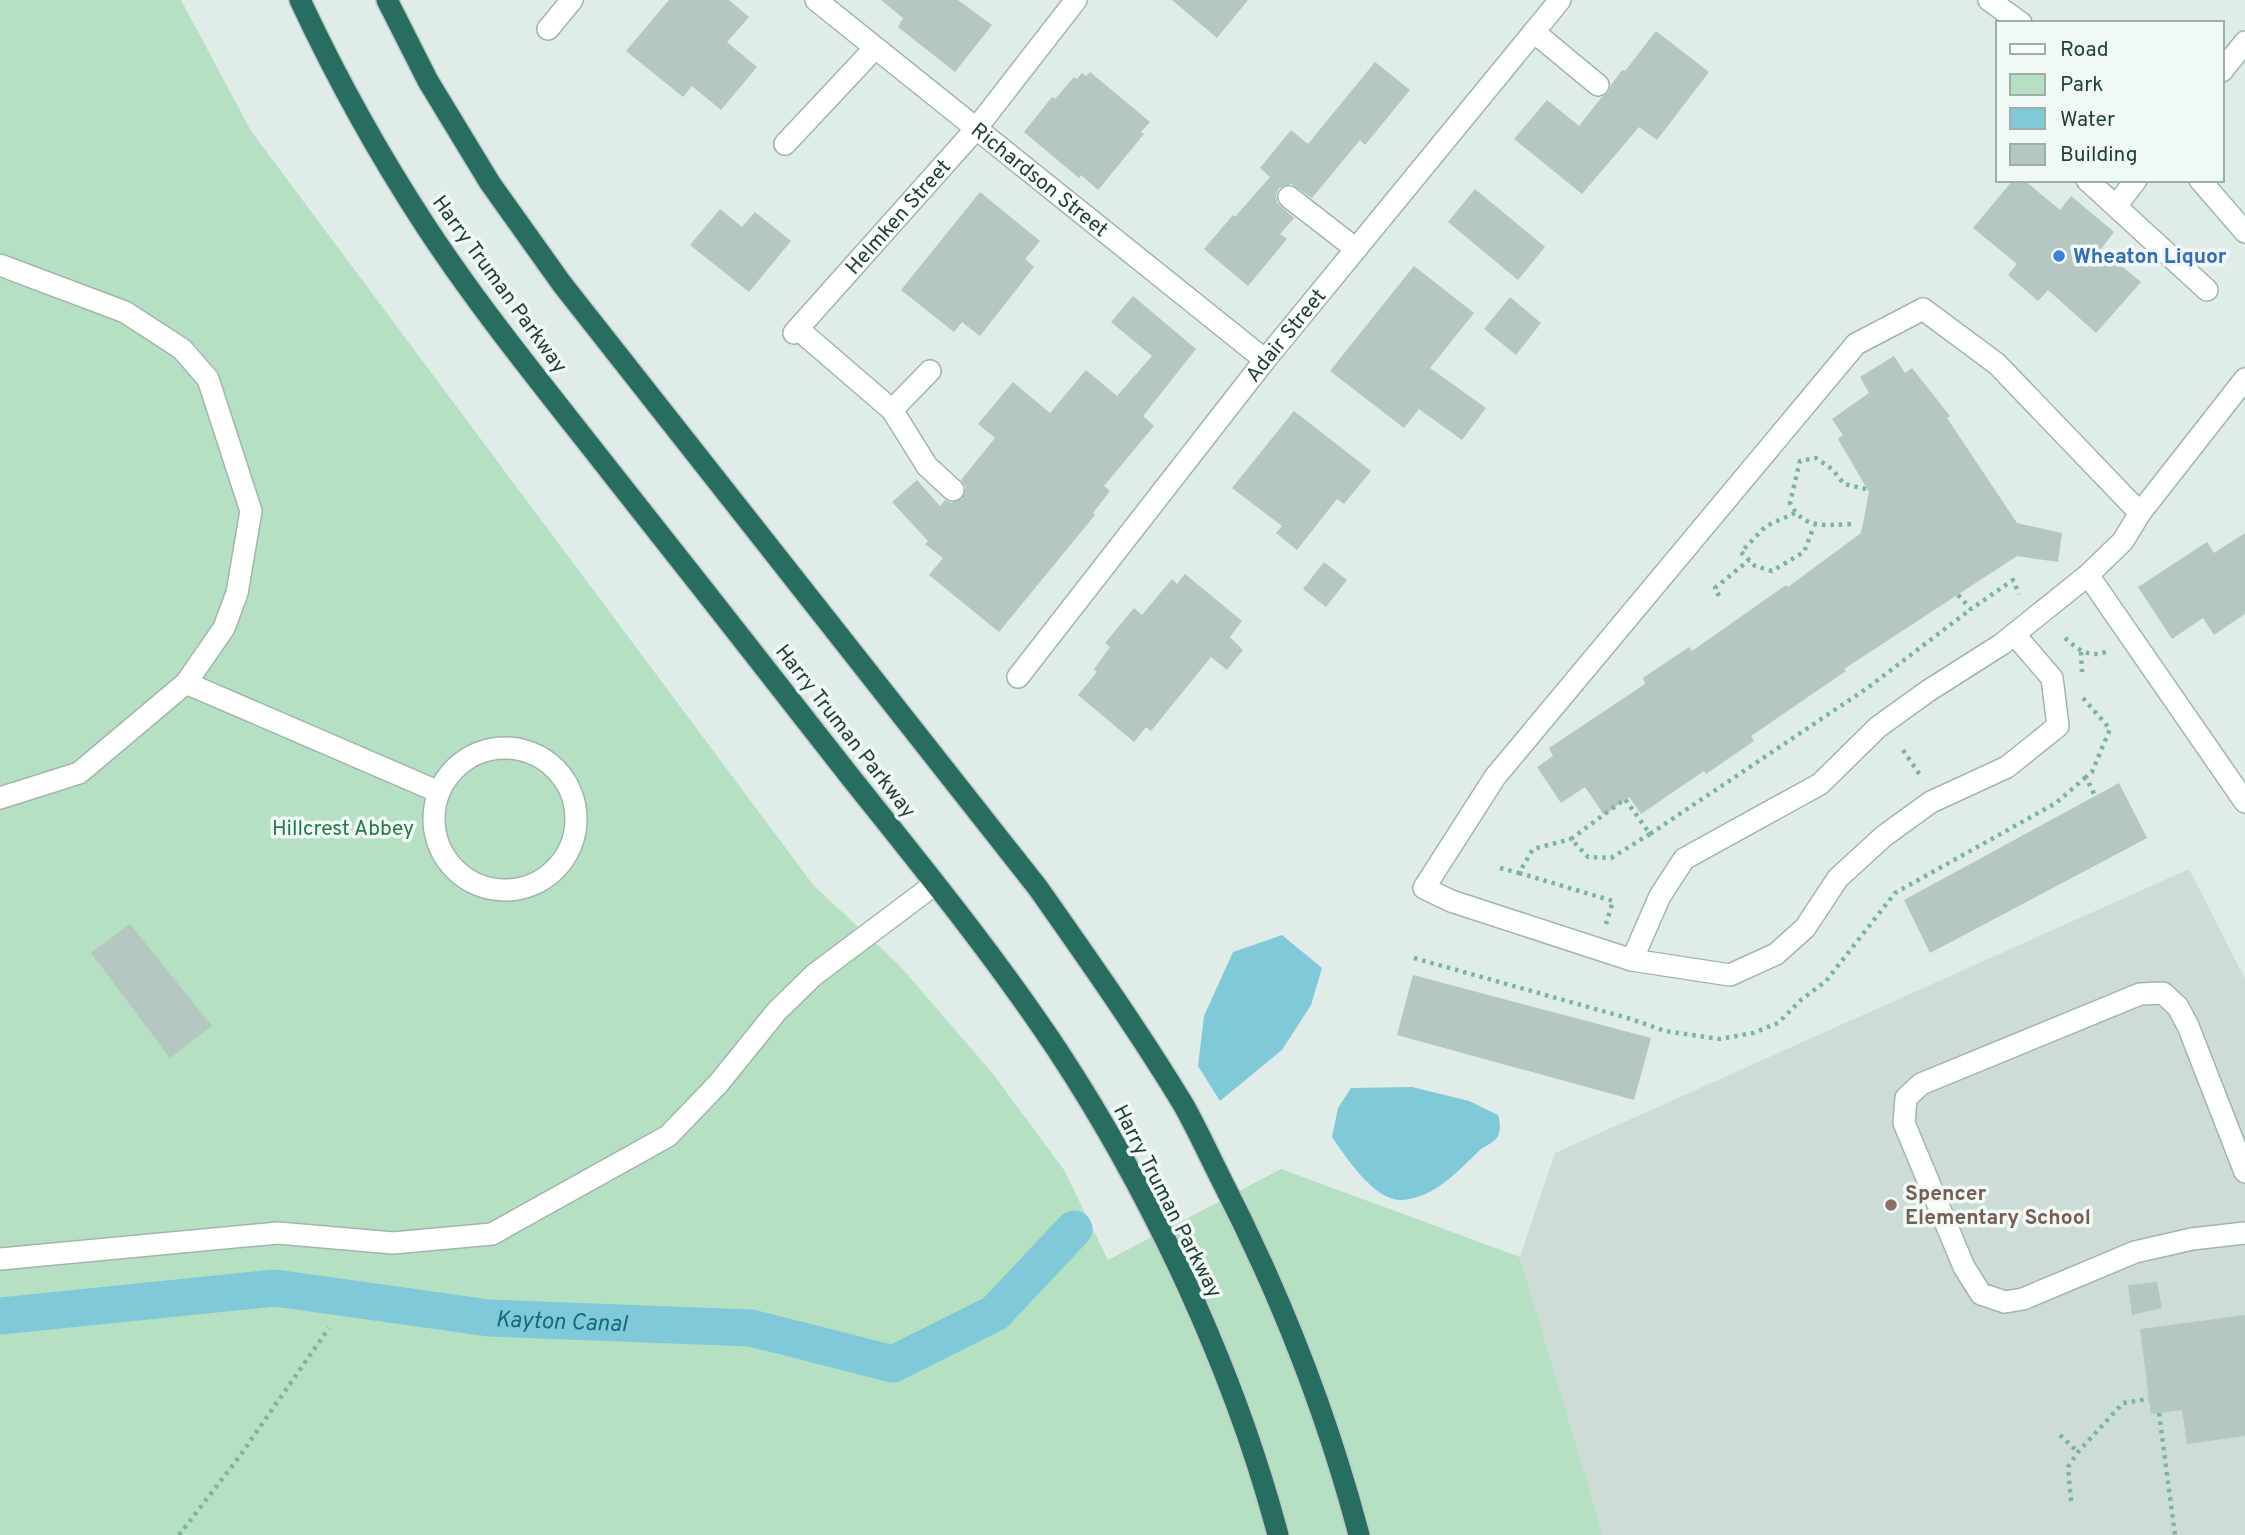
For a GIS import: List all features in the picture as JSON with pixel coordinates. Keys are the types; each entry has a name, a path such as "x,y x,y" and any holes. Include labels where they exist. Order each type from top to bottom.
{"highway":[{"name":"Harry Truman Parkway","path":"300,0 360,118 425,225 500,331 975,935 1056,1049 1119,1149 1177,1264 1228,1384 1278,1535"},
{"path":"387,0 428,81 490,183 562,284 1029,877 1109,988 1184,1106 1248,1231 1301,1356 1345,1483 1359,1535"}],"street":[{"path":"548,29 572,0"},
{"name":"Richardson Street","path":"816,0 1265,360"},
{"name":"Helmken Street","path":"891,411 796,331 975,130 1076,0"},
{"name":"Adair Street","path":"1018,677 1265,360 1560,0"},
{"path":"1989,0 2018,21"},
{"path":"1534,32 1598,85"},
{"path":"2224,68 2245,42"},
{"path":"785,144 875,48"},
{"path":"2089,182 2207,290"},
{"path":"2116,206 2134,182"},
{"path":"2202,182 2245,232"},
{"path":"1289,197 1356,249"},
{"path":"0,265 125,312 182,349 208,379 251,511 237,593 224,628 186,683 79,773 0,798"},
{"path":"2014,634 2053,678 2058,726 2007,767 1931,802 1884,836 1838,878 1805,928 1776,954 1730,975 1632,960 1451,901 1424,888 1495,777 1856,344 1923,309 1997,364 2140,513"},
{"path":"930,371 891,411 927,466 953,490"},
{"path":"1632,960 1660,896 1684,859 1820,784 1878,727 2014,634 2088,575 2123,541 2140,513 2245,379"},
{"path":"2088,575 2245,803"},
{"path":"186,683 439,792"},
{"path":"494,749 517,749 539,757 558,771 570,790 576,813 575,836 566,857 550,875 529,887 505,891 481,887 460,876 444,858 435,836 433,811 439,792 453,769 471,756 494,749"},
{"path":"0,1259 278,1233 393,1243 492,1234 668,1136 718,1084 777,1011 814,975 935,884"},
{"path":"2245,1172 2188,1026 2178,1007 2163,993 2140,994 1921,1084 1906,1098 1903,1123 1964,1267 1981,1294 2005,1302 2023,1299 2135,1252 2192,1239 2245,1233"}],"path":[{"path":"1851,524 1814,526 1795,513 1790,503 1800,461 1816,458 1832,469 1844,484 1870,490"},
{"path":"1795,513 1766,526 1741,552 1755,566 1772,570 1804,552 1814,526"},
{"path":"1719,596 1715,587 1749,560"},
{"path":"1571,839 1588,857 1611,858 1866,689 2013,580 2022,601"},
{"path":"1958,595 1971,609"},
{"path":"2065,638 2081,652 2102,653 2112,649"},
{"path":"2081,652 2082,675"},
{"path":"1969,851 2056,803 2092,772 2110,729 2083,697 2082,686"},
{"path":"1903,750 1927,784"},
{"path":"2086,777 2095,796"},
{"path":"1519,873 1533,849 1571,839 1625,799 1650,834"},
{"path":"1500,868 1613,901 1605,927 1610,928"},
{"path":"180,1535 330,1328"},
{"path":"2071,1501 2068,1467 2078,1452 2123,1403 2149,1399"},
{"path":"2159,1413 2175,1535"},
{"path":"2060,1434 2078,1452"}],"shaded area":[{"name":"Spencer Elementary School","path":"2189,869 2245,979 2245,1535 1603,1535 1520,1257 1555,1153"}],"green space":[{"name":"Hillcrest Abbey","path":"0,0 181,0 251,131 814,886 900,966 993,1074 1064,1170 1108,1260 1281,1169 1520,1257 1603,1535 0,1535"}],"water":[{"path":"1282,935 1322,968 1311,1005 1282,1050 1220,1101 1198,1066 1204,1016 1233,952"},
{"path":"1412,1087 1469,1101 1498,1115 1500,1128 1495,1140 1481,1149 1446,1182 1425,1194 1402,1200 1392,1198 1371,1186 1332,1137 1338,1108 1351,1088"}],"building":[{"path":"669,0 729,0 749,17 727,42 757,67 721,110 692,86 683,97 626,51"},
{"path":"881,0 958,0 992,25 955,72 898,27 903,18"},
{"path":"1172,0 1248,0 1217,38"},
{"path":"1656,31 1709,72 1657,140 1639,127 1582,194 1514,139 1547,100 1579,126"},
{"path":"1375,62 1410,90 1365,145 1360,140 1312,198 1291,184 1279,188 1277,203 1294,218 1280,234 1287,239 1248,286 1204,249 1270,177 1260,168 1291,130 1308,144"},
{"path":"1090,72 1150,122 1141,132 1144,134 1098,190 1081,175 1079,178 1024,132 1052,97 1055,99 1074,77 1077,79 1082,73 1086,76"},
{"name":"Wheaton Liquor","path":"2011,182 2026,182 2060,210 2071,196 2114,232 2101,249 2141,282 2096,333 2048,290 2038,301 2008,275 2017,264 1973,228"},
{"path":"1475,189 1545,247 1518,280 1448,222"},
{"path":"980,192 1040,241 1025,259 1034,267 980,336 962,322 954,332 901,290"},
{"path":"720,209 742,227 755,212 791,241 749,292 690,245"},
{"path":"1414,266 1474,313 1430,368 1486,408 1462,440 1419,409 1404,428 1330,371"},
{"path":"1133,296 1196,349 1143,416 1154,426 1104,486 1110,491 1093,513 1095,515 999,632 929,575 943,558 925,544 928,541 892,502 917,480 940,506 945,500 951,503 962,499 966,487 961,480 995,438 978,424 1013,382 1050,413 1086,370 1117,396 1152,356 1111,322"},
{"path":"1510,297 1541,323 1516,355 1484,329"},
{"path":"1894,356 1905,373 1912,368 1950,416 1947,418 2017,523 2062,533 2058,562 2017,556 1844,669 1846,671 1751,736 1754,741 1641,814 1629,797 1604,815 1585,787 1561,803 1537,767 1553,756 1549,748 1645,684 1643,678 1689,647 1692,651 1786,585 1788,587 1861,533 1869,492 1838,439 1843,435 1832,419 1869,393 1860,377"},
{"path":"1294,411 1371,471 1344,504 1337,499 1297,550 1276,533 1282,526 1232,488"},
{"path":"2245,533 2245,614 2214,635 2203,618 2172,639 2138,587 2207,542 2214,553"},
{"path":"1324,562 1347,580 1326,607 1303,589"},
{"path":"1185,574 1242,621 1230,637 1243,650 1227,670 1211,657 1151,731 1146,727 1134,742 1078,695 1097,672 1094,669 1110,647 1105,643 1134,608 1142,615 1172,579 1177,584"},
{"path":"2119,783 2147,838 1930,953 1904,900"},
{"path":"130,924 212,1026 170,1058 91,953"},
{"path":"1413,975 1651,1038 1634,1100 1397,1035"},
{"path":"2157,1282 2162,1308 2132,1315 2128,1285"},
{"path":"2245,1315 2245,1436 2187,1444 2182,1410 2151,1414 2140,1329"}],"waterway":[{"name":"Kayton Canal","path":"0,1316 275,1288 489,1318 751,1328 893,1364 995,1313 1074,1229"}],"place":[{"name":"Wheaton Liquor","path":"2059,256"},
{"name":"Spencer Elementary School","path":"1891,1205"}]}
